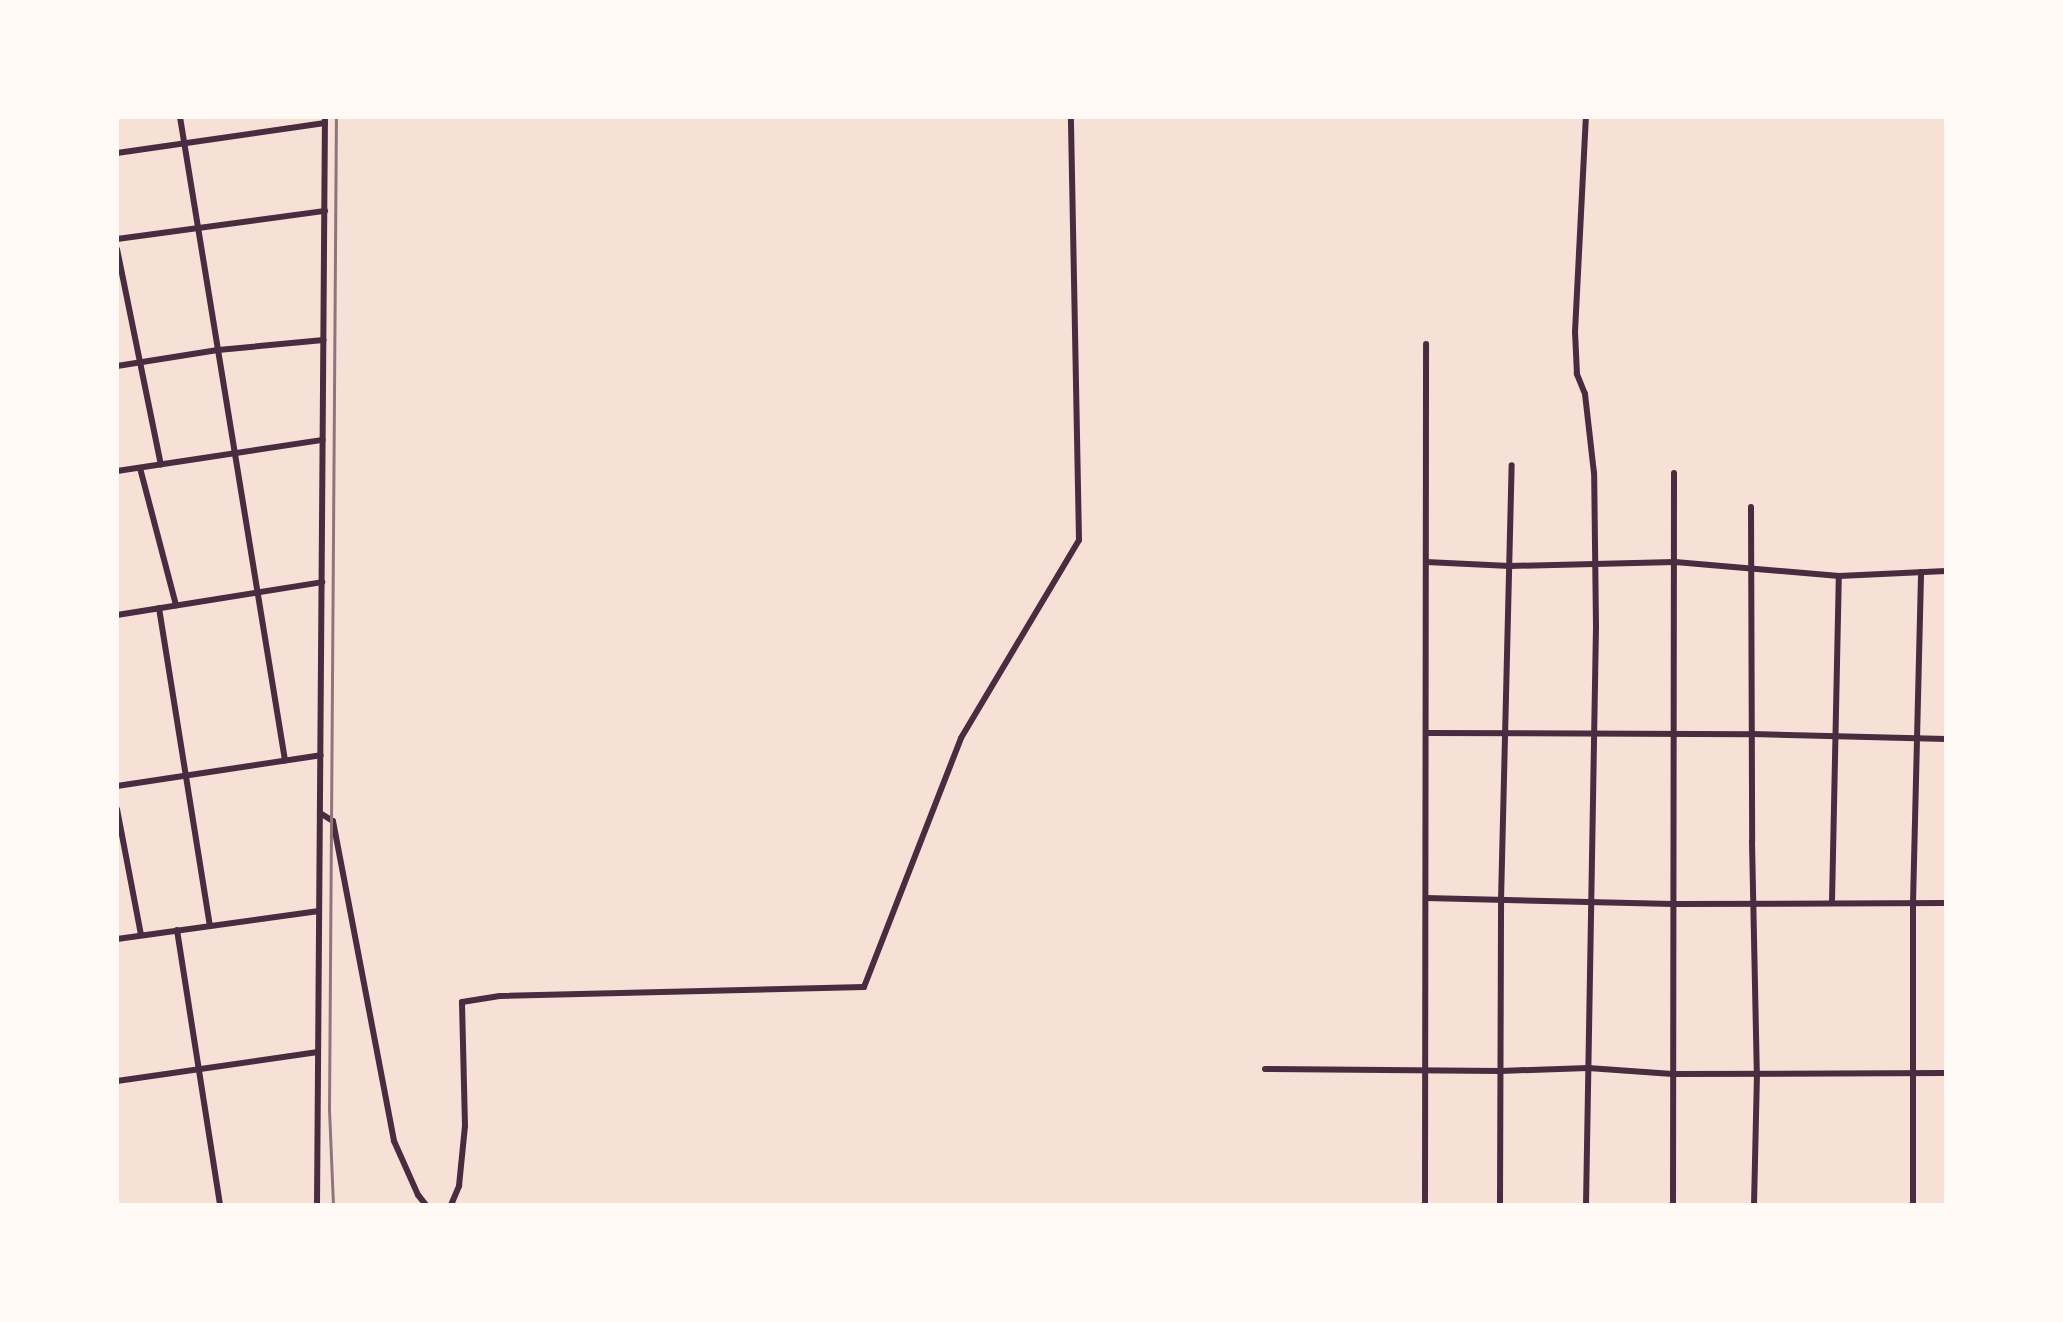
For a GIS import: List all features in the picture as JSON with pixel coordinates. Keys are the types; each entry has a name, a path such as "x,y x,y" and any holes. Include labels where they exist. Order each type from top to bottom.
{"street":[{"path":"180,117 260,592 285,760"},
{"path":"452,1205 460,1186 466,1126 462,1002 500,996 864,987 961,738 1079,540 1071,117"},
{"path":"1586,117 1575,331 1577,374 1585,394 1594,473 1594,735 1586,1205"},
{"path":"117,153 325,120 317,1205"},
{"path":"117,239 325,211"},
{"path":"117,249 161,465"},
{"path":"117,366 218,350 324,340"},
{"path":"1425,1205 1426,344"},
{"path":"117,471 323,440"},
{"path":"1500,1205 1501,901 1512,465"},
{"path":"140,468 176,606"},
{"path":"1673,1205 1674,473"},
{"path":"1751,508 1753,902 1757,1073 1754,1205"},
{"path":"1426,562 1510,566 1675,562 1839,576 1946,571"},
{"path":"1913,1205 1913,903 1921,572"},
{"path":"1832,902 1839,576"},
{"path":"117,615 322,582"},
{"path":"159,608 188,775 210,926"},
{"path":"1426,733 1752,734 1946,739"},
{"path":"117,786 321,755"},
{"path":"117,809 141,935"},
{"path":"320,813 333,821 394,1141 418,1195 426,1205"},
{"path":"1426,898 1673,904 1946,903"},
{"path":"117,939 319,911"},
{"path":"177,930 219,1205"},
{"path":"117,1080 318,1052"},
{"path":"1265,1069 1500,1071 1588,1068 1673,1073 1946,1073"}],"railway":[{"path":"333,1205 329,1111 336,117"}]}
